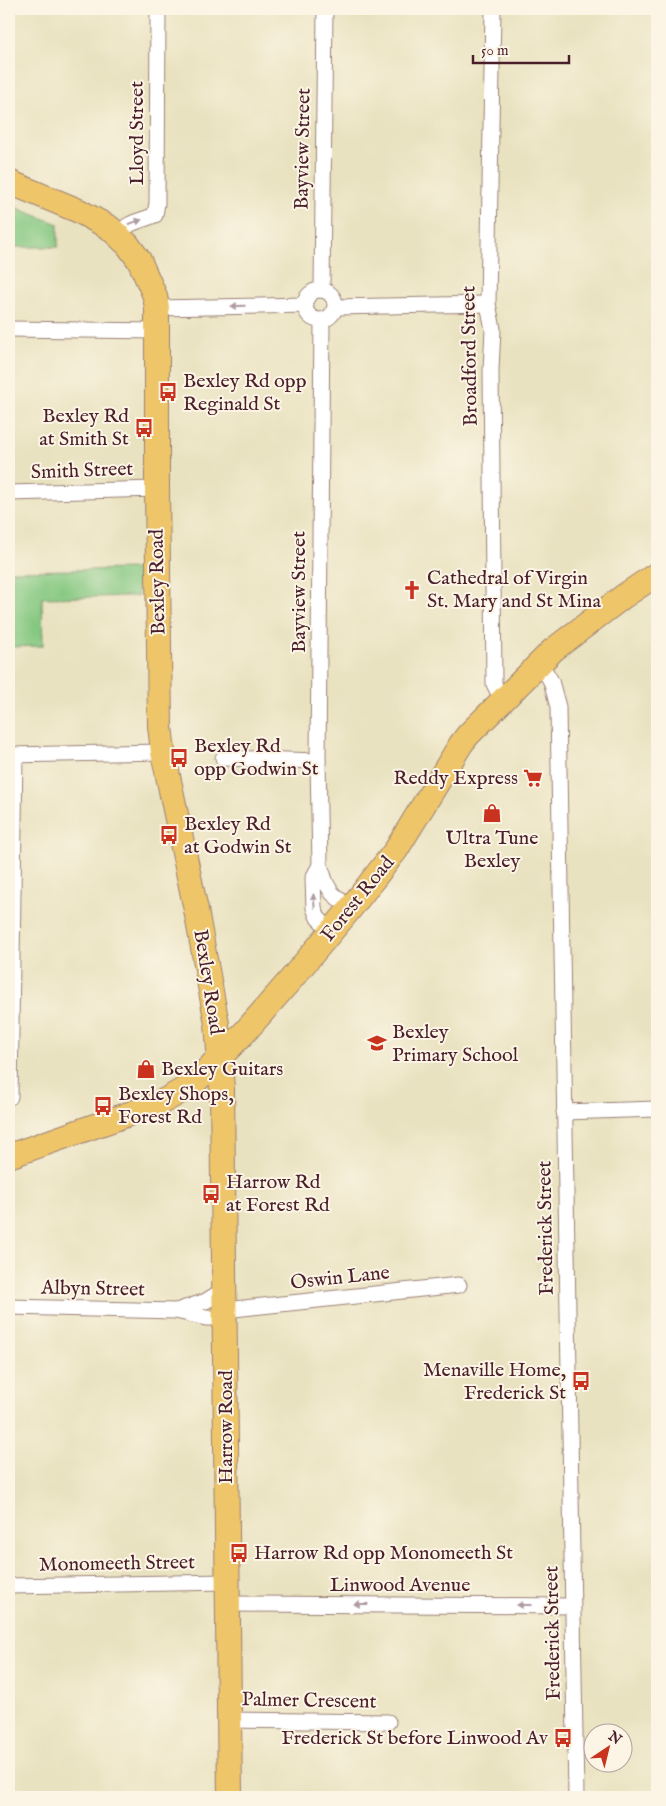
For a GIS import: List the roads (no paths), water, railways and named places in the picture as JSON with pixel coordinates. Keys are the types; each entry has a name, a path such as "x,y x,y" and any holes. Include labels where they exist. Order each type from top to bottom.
{"main road":[{"name":"Bexley Road","path":"9,182 97,219 118,235 139,260 147,276 157,320 160,726 163,752 196,910 217,1024 219,1057"},
{"name":"Forest Road","path":"9,1156 160,1103 192,1085 244,1033 350,910 396,850 461,744 502,700 565,641 610,606 657,574"},
{"name":"Harrow Road","path":"219,1057 224,1161 230,1797"}],"street":[{"name":"Lloyd Street","path":"118,235 131,222 155,215 157,203 158,9"},
{"name":"Bayview Street","path":"322,290 324,9"},
{"name":"Broadford Street","path":"493,9 488,304 493,328 491,380 494,684 502,700"},
{"path":"322,290 332,295 335,307 329,317 322,320 308,313 306,304 306,300 312,293 322,290"},
{"path":"9,329 157,320 306,304"},
{"path":"335,307 488,304"},
{"name":"Bayview Street","path":"322,320 318,761 320,865 326,883 332,893 350,910"},
{"name":"Smith Street","path":"9,493 157,489"},
{"name":"Frederick Street","path":"540,663 551,681 558,707 576,1797"},
{"path":"10,1097 12,755 163,752"},
{"path":"223,758 318,761"},
{"name":"Bayview Street","path":"320,865 313,878 314,908 318,918 332,932"},
{"path":"564,1112 657,1109"},
{"name":"Oswin Lane","path":"225,1306 459,1285"},
{"name":"Albyn Street","path":"176,1311 206,1301 225,1306"},
{"name":"Albyn Street","path":"9,1307 176,1311 206,1318 225,1306"},
{"name":"Monomeeth Street","path":"9,1586 227,1593"},
{"name":"Linwood Avenue","path":"227,1593 572,1606"},
{"name":"Palmer Crescent","path":"230,1720 388,1722"}],"place":[{"name":"Bexley Rd opp Reginald St","path":"168,392"},
{"name":"Bexley Rd at Smith St","path":"144,428"},
{"name":"Cathedral of Virgin St. Mary and St Mina","path":"412,590"},
{"name":"Bexley Rd opp Godwin St","path":"179,758"},
{"name":"Reddy Express","path":"533,778"},
{"name":"Ultra Tune Bexley","path":"492,813"},
{"name":"Bexley Rd at Godwin St","path":"169,835"},
{"name":"Bexley Primary School","path":"377,1043"},
{"name":"Bexley Guitars","path":"146,1069"},
{"name":"Bexley Shops, Forest Rd","path":"103,1106"},
{"name":"Harrow Rd at Forest Rd","path":"211,1194"},
{"name":"Menaville Home, Frederick St","path":"581,1381"},
{"name":"Harrow Rd opp Monomeeth St","path":"239,1553"},
{"name":"Frederick St before Linwood Av","path":"563,1738"}]}
